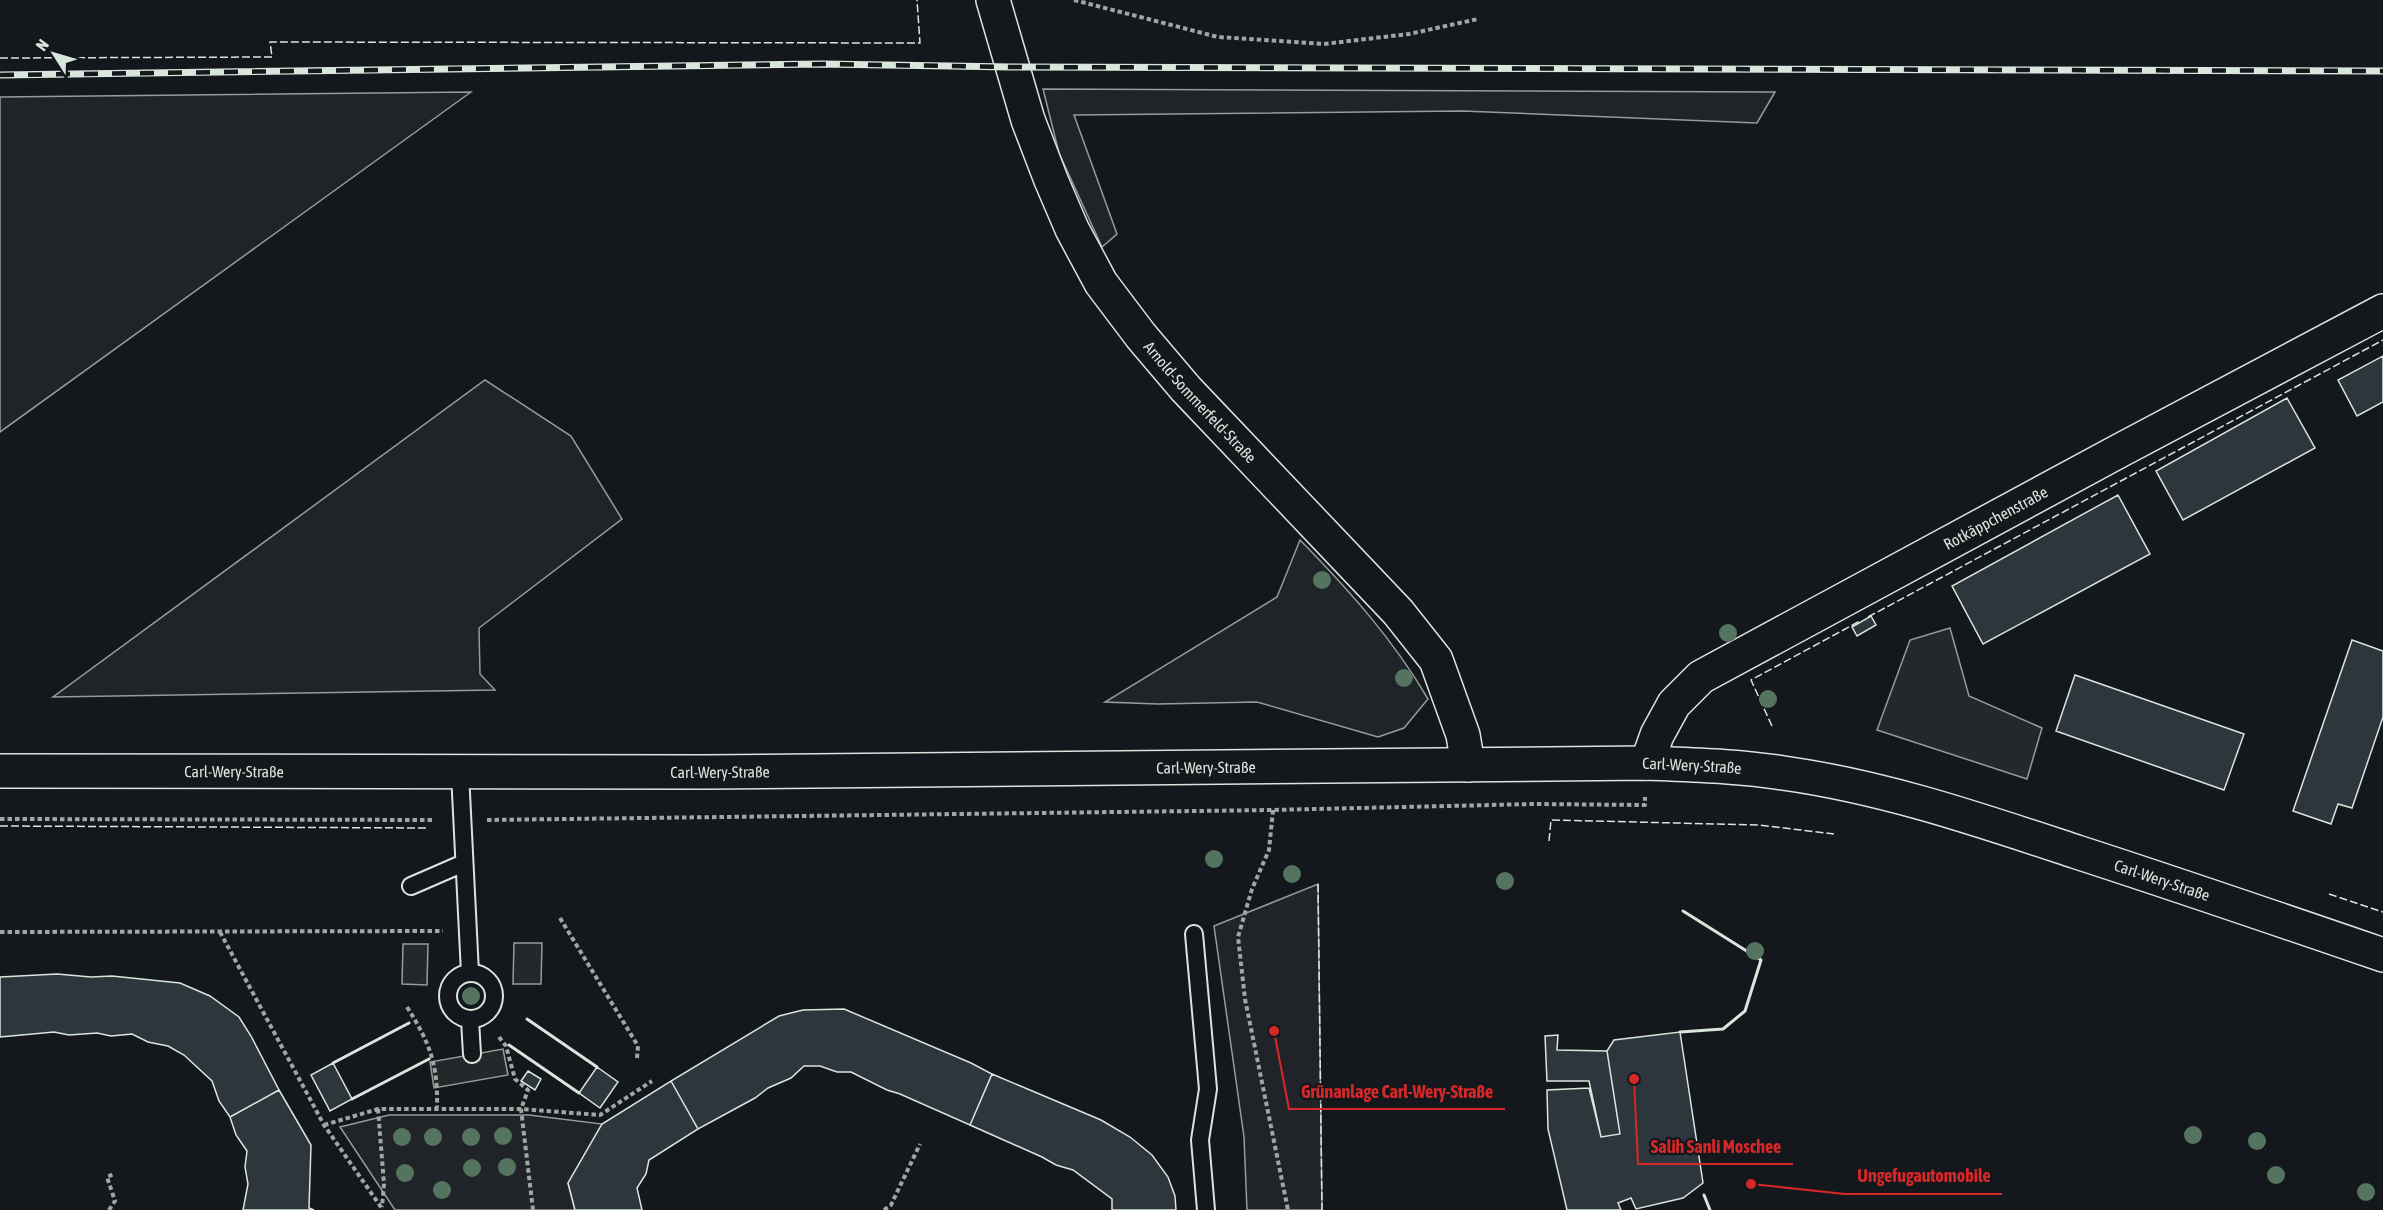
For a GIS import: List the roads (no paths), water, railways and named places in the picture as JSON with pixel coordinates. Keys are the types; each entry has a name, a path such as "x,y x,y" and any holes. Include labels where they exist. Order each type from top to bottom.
{"main road":[{"name":"Arnold-Sommerfeld-Straße","path":"993,0 1028,120 1072,230 1101,283 1141,336 1186,389 1398,612 1436,660 1463,735 1468,765"},
{"name":"Rotkäppchenstraße","path":"1647,764 1657,735 1674,704 1701,677 2383,311"},
{"name":"Carl-Wery-Straße","path":"0,771 460,773 1647,764 1718,766 1783,773 1865,788 1982,820 2383,955"}],"lane":[{"path":"460,773 470,973"},
{"path":"411,886 464,863"},
{"path":"1194,934 1208,1089 1200,1140 1206,1210"},
{"path":"472,1054 478,1018 494,1002 492,986 486,979 470,973 455,980 448,994 452,1010 460,1017 478,1018"}],"railway":[{"path":"0,75 823,64 1012,67 2383,71"}],"place":[{"name":"Grünanlage Carl-Wery-Straße","path":"1274,1031"},
{"name":"Salih Sanli Moschee","path":"1634,1079"},
{"name":"Ungefugautomobile","path":"1751,1184"}]}
